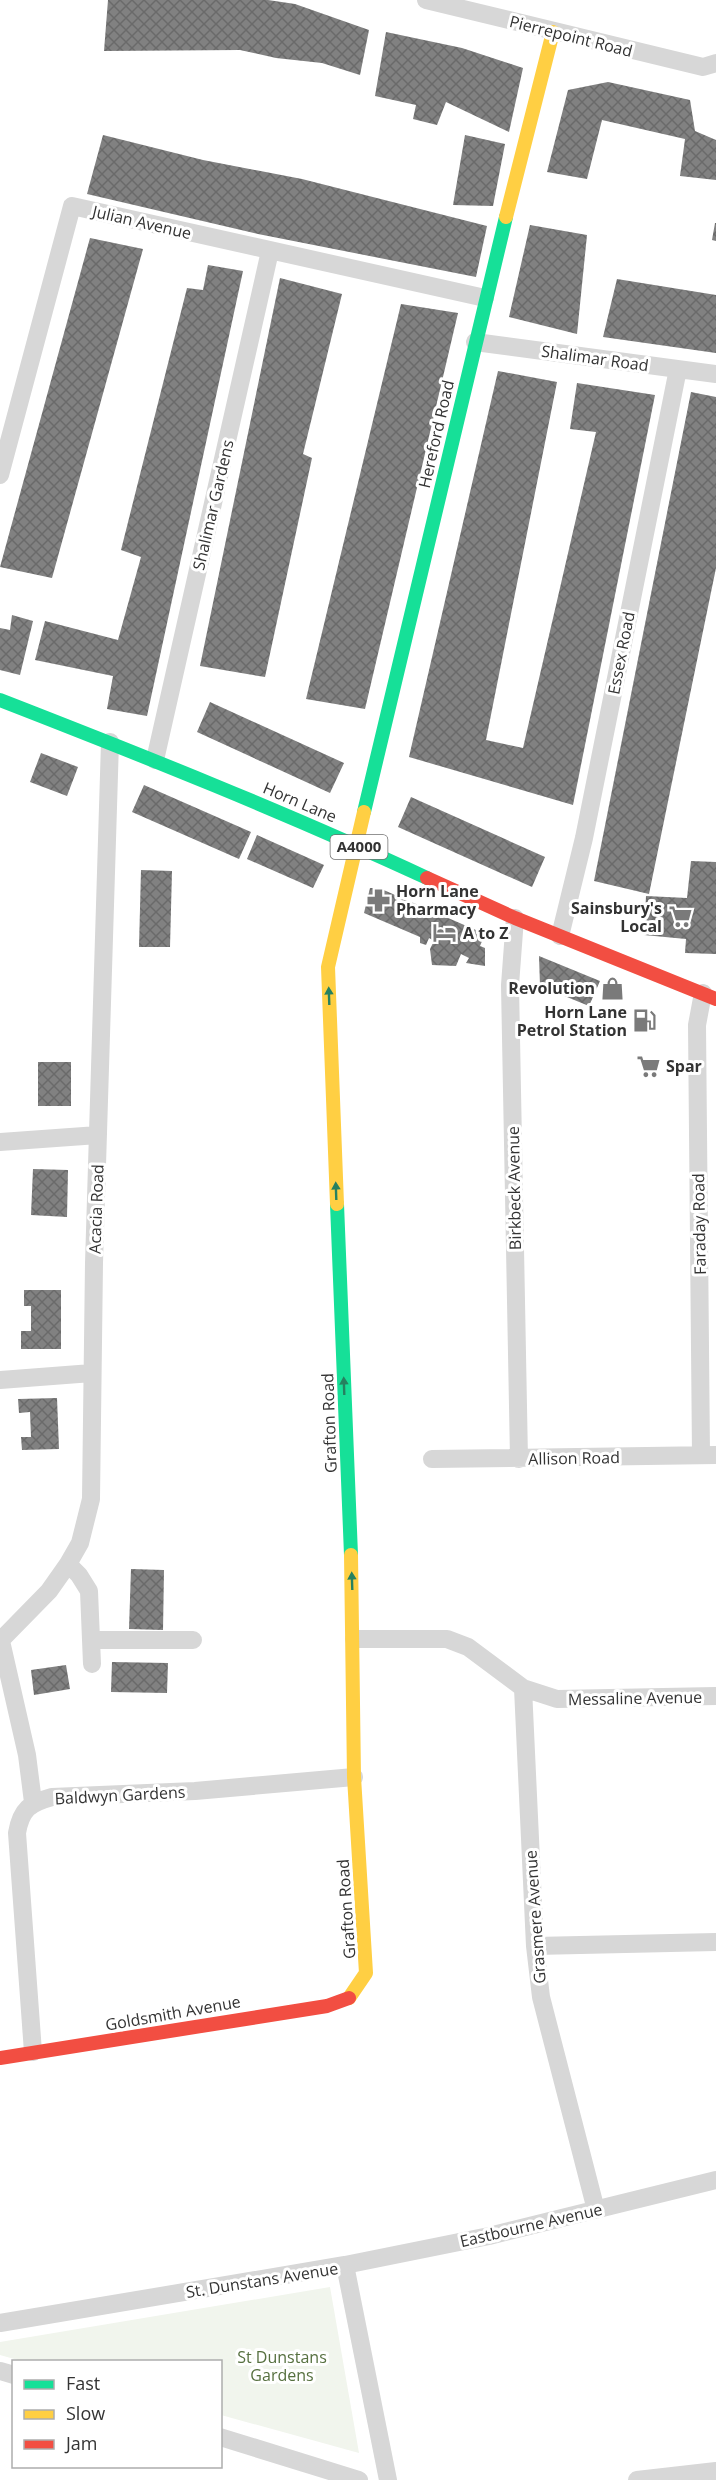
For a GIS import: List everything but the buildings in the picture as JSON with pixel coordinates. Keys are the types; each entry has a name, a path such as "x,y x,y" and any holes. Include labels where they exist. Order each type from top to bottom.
{"street":[{"name":"Pierrepoint Road","path":"426,0 703,67 716,63"},
{"name":"Hereford Road","path":"357,846 474,342 553,32"},
{"name":"Julian Avenue","path":"0,475 72,206 485,298"},
{"name":"Shalimar Gardens","path":"154,759 270,250"},
{"name":"Shalimar Road","path":"474,342 716,374"},
{"name":"Essex Road","path":"560,936 584,838 678,369"},
{"name":"Horn Lane","path":"0,700 154,759 357,846 516,918 709,996"},
{"name":"Acacia Road","path":"0,1641 49,1591 68,1564 80,1543 91,1499 92,1373 110,742"},
{"name":"Grafton Road","path":"350,1997 366,1973 354,1778 354,1639 328,967 357,846"},
{"name":"Birkbeck Avenue","path":"516,918 510,985 519,1459"},
{"name":"Faraday Road","path":"709,996 697,1025 709,1455"},
{"path":"0,1142 98,1135"},
{"path":"0,1380 92,1373"},
{"name":"Allison Road","path":"432,1460 709,1455"},
{"path":"68,1564 79,1575 89,1591 92,1664"},
{"name":"Messaline Avenue","path":"354,1639 447,1639 468,1647 523,1688 557,1699 716,1696"},
{"path":"92,1640 194,1640"},
{"path":"0,1641 27,1755 33,1802"},
{"name":"Grasmere Avenue","path":"523,1688 535,1946 541,1997 596,2210"},
{"name":"Baldwyn Gardens","path":"33,2052 17,1833 19,1818 33,1802 52,1797 195,1791 354,1778"},
{"path":"535,1946 716,1942"},
{"name":"Goldsmith Avenue","path":"0,2058 59,2050 303,2007 327,2006 350,1997"},
{"name":"Eastbourne Avenue","path":"345,2265 489,2236 716,2180"},
{"name":"St. Dunstans Avenue","path":"0,2323 345,2265 388,2480"},
{"path":"222,2438 359,2480"},
{"path":"637,2480 716,2471"}],"green space":[{"name":"St Dunstans Gardens","path":"330,2287 359,2453 222,2415 222,2360 18,2360 0,2355 0,2342"}],"traffic: fast":[{"path":"364,812 506,217"},
{"path":"0,700 215,786 427,878"},
{"path":"337,1204 351,1555"}],"traffic: slow":[{"path":"506,217 553,32"},
{"path":"337,1204 328,967 364,812"},
{"path":"349,1998 366,1973 354,1777 351,1555"}],"traffic: jam":[{"path":"427,878 515,918 716,999"},
{"path":"0,2058 327,2006 349,1998"}],"place":[{"name":"Horn Lane Pharmacy","path":"378,900"},
{"name":"Sainsbury's Local","path":"680,917"},
{"name":"A to Z","path":"445,933"},
{"name":"Revolution","path":"613,988"},
{"name":"Horn Lane Petrol Station","path":"645,1021"},
{"name":"Spar","path":"648,1066"}]}
